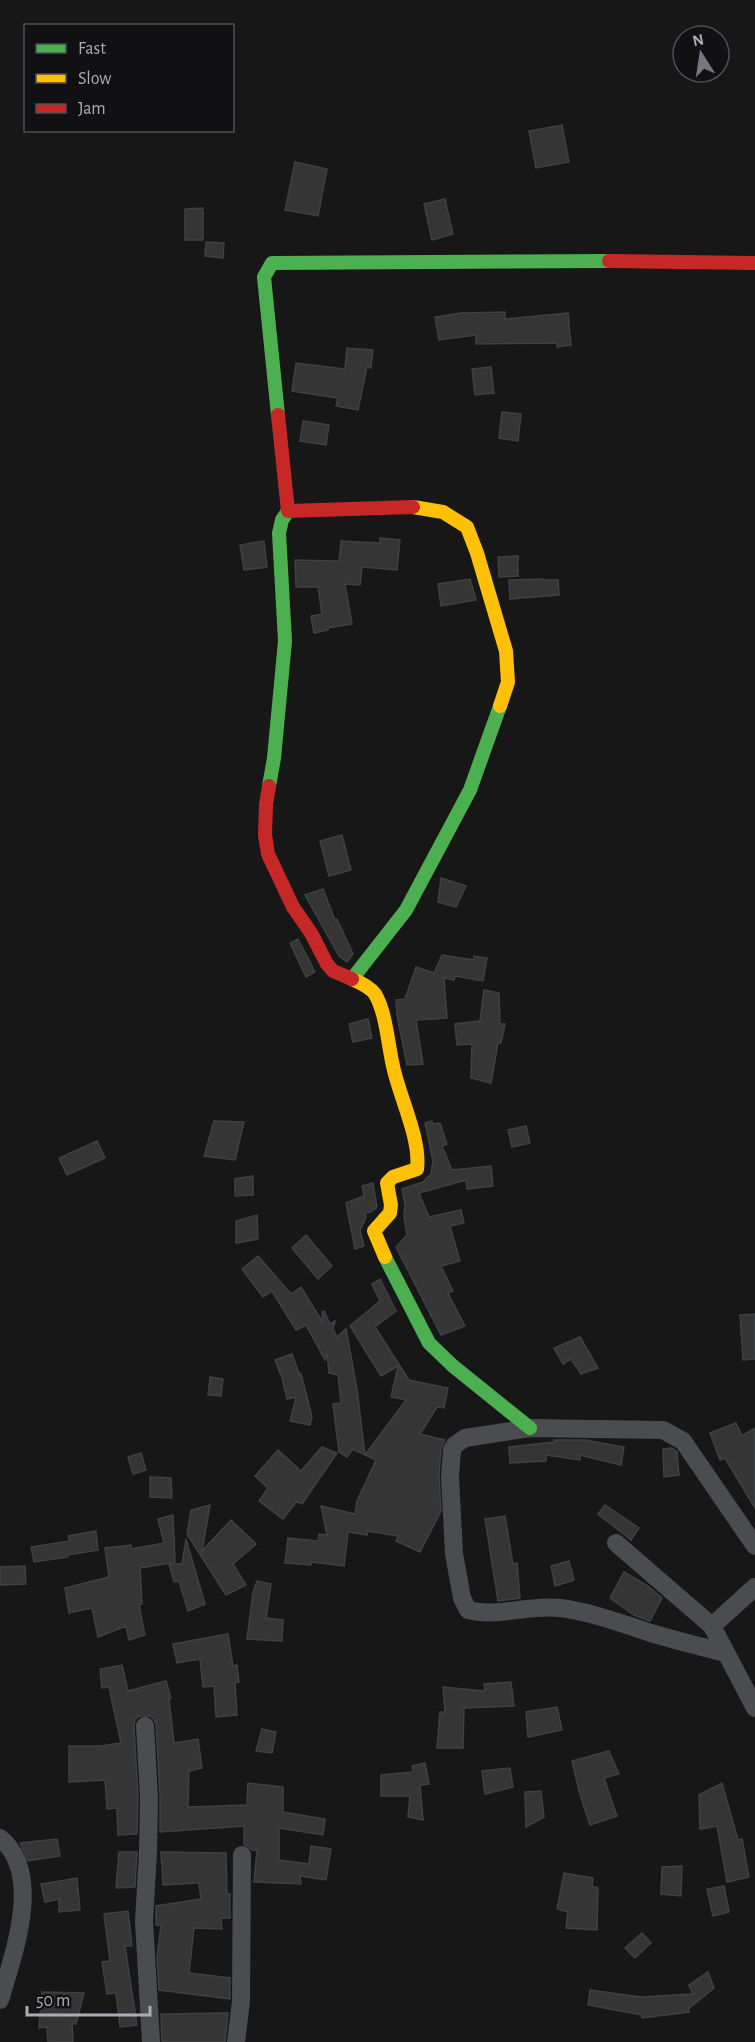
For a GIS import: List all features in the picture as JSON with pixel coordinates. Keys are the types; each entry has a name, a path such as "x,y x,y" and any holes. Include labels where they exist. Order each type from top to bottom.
{"street":[{"path":"530,1428 429,1343 378,1244 374,1231 380,1222 390,1215 392,1209 387,1183 395,1176 417,1169 418,1162 412,1130 393,1068 380,1005 374,993 365,985 333,971 327,964 277,878 268,854 265,835 266,805 274,758 285,642 279,533 282,520 288,511 264,277 272,263 548,260 755,263"},
{"path":"288,511 406,506 443,512 467,527 506,651 508,682 470,790 406,910 352,979"},
{"path":"726,1653 566,1608 532,1608 481,1614 468,1610 462,1598 454,1554 450,1470 452,1450 465,1438 530,1428 663,1430 683,1442 755,1546"},
{"path":"616,1544 712,1626 755,1708"},
{"path":"712,1626 755,1587"},
{"path":"145,1726 149,1797 144,1921 151,2042"},
{"path":"0,1838 18,1863 23,1895 17,1940 0,2000"},
{"path":"236,2042 241,2001 242,1855"}],"building":[{"path":"562,125 569,162 536,168 529,131"},
{"path":"295,162 327,169 318,216 285,210"},
{"path":"445,199 453,234 432,240 424,204"},
{"path":"203,208 203,240 185,240 185,209"},
{"path":"206,242 224,243 223,258 205,256"},
{"path":"505,312 505,319 568,313 571,345 557,347 557,343 476,344 476,335 439,340 435,317 461,313"},
{"path":"347,348 373,350 371,368 367,367 358,410 336,406 338,398 292,391 296,363 345,369"},
{"path":"491,367 494,393 475,395 472,369"},
{"path":"502,412 521,414 518,441 499,438"},
{"path":"303,421 329,425 326,445 300,441"},
{"path":"380,538 400,540 397,570 362,567 360,585 345,584 352,624 314,633 311,616 322,614 318,587 296,587 295,560 339,561 341,541 380,543"},
{"path":"264,541 267,567 244,570 240,545"},
{"path":"518,556 518,576 499,577 498,557"},
{"path":"470,579 476,600 441,606 438,584"},
{"path":"509,580 558,580 559,595 510,599"},
{"path":"342,835 351,870 329,876 320,841"},
{"path":"441,878 466,886 456,907 438,902"},
{"path":"323,889 335,920 337,919 353,954 347,962 339,956 305,895"},
{"path":"298,939 315,972 306,977 290,943"},
{"path":"442,955 474,960 474,956 487,958 483,981 455,976 454,980 444,978 447,1018 416,1020 423,1064 407,1065 396,1000 405,999 416,967 434,973"},
{"path":"484,990 499,993 500,1024 505,1024 501,1043 498,1043 491,1083 471,1078 472,1044 457,1045 455,1024 480,1021"},
{"path":"368,1019 372,1038 353,1042 349,1024"},
{"path":"214,1121 244,1122 235,1160 204,1156"},
{"path":"432,1121 433,1124 440,1123 447,1144 442,1146 452,1170 491,1166 493,1186 467,1189 466,1180 419,1193 429,1217 461,1210 464,1223 450,1226 460,1261 441,1266 453,1291 448,1293 465,1326 441,1335 396,1247 407,1235 402,1189 423,1182 431,1174 433,1161 425,1123"},
{"path":"526,1126 530,1143 512,1147 508,1130"},
{"path":"97,1141 105,1158 67,1175 59,1158"},
{"path":"253,1176 253,1195 235,1196 235,1179"},
{"path":"373,1183 377,1207 365,1213 366,1218 360,1230 364,1246 355,1249 346,1203 364,1196 362,1186"},
{"path":"257,1215 258,1239 236,1243 236,1221"},
{"path":"306,1235 332,1266 318,1279 292,1248"},
{"path":"258,1256 291,1294 301,1287 323,1323 322,1312 324,1311 330,1324 335,1321 333,1329 337,1337 346,1329 357,1389 365,1455 353,1449 347,1457 339,1452 333,1404 341,1403 338,1375 329,1373 327,1353 325,1360 306,1325 296,1330 272,1291 263,1297 242,1269"},
{"path":"380,1279 396,1311 375,1327 409,1380 448,1388 444,1408 437,1407 420,1434 445,1440 441,1449 439,1476 441,1511 420,1552 396,1541 398,1536 368,1531 367,1535 348,1532 344,1566 311,1562 311,1565 285,1563 288,1538 318,1541 319,1534 327,1535 321,1506 355,1514 357,1501 376,1460 365,1455 406,1400 391,1397 398,1366 381,1376 350,1326 380,1301 372,1284"},
{"path":"755,1314 755,1359 743,1360 740,1315"},
{"path":"580,1337 598,1368 581,1374 571,1359 563,1364 554,1348"},
{"path":"292,1354 300,1376 301,1374 312,1417 310,1425 290,1421 296,1397 287,1399 275,1360"},
{"path":"210,1377 223,1379 221,1396 208,1395"},
{"path":"736,1423 742,1436 755,1428 755,1508 725,1458 720,1460 710,1433"},
{"path":"554,1440 585,1440 624,1447 621,1465 580,1455 580,1460 546,1455 546,1461 510,1463 509,1447 554,1442"},
{"path":"322,1447 337,1453 302,1504 297,1501 283,1519 259,1501 268,1488 255,1476 278,1450 301,1471"},
{"path":"672,1448 677,1452 679,1475 664,1477 663,1449"},
{"path":"141,1453 146,1470 133,1474 128,1457"},
{"path":"150,1477 171,1478 172,1498 150,1497"},
{"path":"210,1505 202,1551 231,1520 256,1544 233,1564 246,1585 226,1595 187,1534 191,1510"},
{"path":"605,1505 639,1528 631,1540 598,1514"},
{"path":"173,1515 175,1562 140,1568 142,1604 139,1605 145,1635 129,1640 126,1626 98,1637 92,1608 69,1613 65,1588 109,1577 105,1548 131,1545 131,1549 164,1543 158,1519"},
{"path":"505,1516 513,1564 517,1563 520,1598 498,1601 485,1519"},
{"path":"96,1531 98,1550 34,1562 31,1547 70,1541 68,1536"},
{"path":"186,1539 205,1604 188,1611 179,1581 174,1582 169,1564 182,1564"},
{"path":"569,1561 574,1580 555,1586 551,1566"},
{"path":"25,1566 26,1584 0,1585 0,1567"},
{"path":"624,1572 648,1586 662,1598 650,1621 634,1615 610,1598"},
{"path":"257,1581 271,1584 266,1618 283,1620 282,1641 247,1639 253,1592"},
{"path":"228,1634 233,1666 237,1665 239,1682 235,1683 237,1715 216,1717 214,1686 203,1687 200,1659 177,1663 173,1644"},
{"path":"122,1665 128,1691 166,1681 171,1698 169,1699 174,1743 198,1739 202,1768 189,1771 188,1807 247,1805 248,1783 283,1787 283,1812 325,1819 323,1835 279,1828 279,1860 309,1864 311,1846 331,1849 326,1880 300,1876 301,1884 254,1882 257,1850 252,1850 244,1844 244,1826 160,1832 156,1725 150,1716 139,1716 134,1726 138,1797 137,1834 118,1835 117,1808 107,1809 105,1780 69,1782 69,1746 121,1743 109,1687 102,1688 100,1669"},
{"path":"511,1682 514,1706 464,1708 463,1748 437,1748 440,1712 445,1712 443,1687 485,1691 484,1684"},
{"path":"557,1707 562,1730 528,1737 526,1712"},
{"path":"262,1729 276,1732 272,1753 256,1751"},
{"path":"609,1751 619,1774 604,1778 617,1816 590,1825 572,1761"},
{"path":"425,1763 429,1784 420,1785 423,1820 408,1817 410,1796 381,1796 381,1775 413,1772 412,1766"},
{"path":"510,1768 513,1787 485,1794 482,1771"},
{"path":"722,1783 738,1840 742,1839 749,1877 727,1882 717,1826 700,1829 699,1795"},
{"path":"541,1791 544,1817 526,1827 525,1792"},
{"path":"57,1839 60,1856 28,1861 20,1843"},
{"path":"119,1852 137,1852 135,1887 116,1888"},
{"path":"161,1852 226,1853 230,1918 221,1918 222,1929 194,1928 189,1973 230,1978 230,1999 159,1990 157,1956 161,1926 156,1925 156,1906 201,1899 199,1883 163,1885"},
{"path":"682,1866 681,1896 661,1894 662,1867"},
{"path":"564,1873 593,1878 592,1886 598,1888 597,1930 566,1928 568,1912 557,1909"},
{"path":"77,1878 80,1910 59,1912 59,1899 45,1902 41,1884"},
{"path":"724,1886 729,1912 713,1916 707,1889"},
{"path":"128,1911 132,1946 125,1946 137,2025 120,2027 116,1993 107,1994 102,1962 110,1961 104,1914"},
{"path":"642,1933 651,1943 635,1958 625,1948"},
{"path":"708,1972 714,1988 688,2009 689,2012 642,2018 642,2015 588,2005 590,1990 641,1997 693,1994 689,1985"},
{"path":"42,1992 84,1993 76,2024 72,2024 73,2042 48,2042 47,2027 39,2028"},
{"path":"228,2013 225,2042 162,2042 161,2014"}],"traffic: fast":[{"path":"278,415 264,277 272,263 609,261"},
{"path":"269,786 274,758 285,641 279,533 282,520 288,511"},
{"path":"352,979 406,910 470,790 500,706"},
{"path":"385,1257 429,1343 453,1366 530,1428"}],"traffic: slow":[{"path":"413,507 443,512 467,527 506,651 508,682 500,706"},
{"path":"352,979 370,989 379,1001 396,1078 416,1144 417,1169 393,1177 387,1183 390,1213 374,1231 385,1257"}],"traffic: jam":[{"path":"609,261 755,263"},
{"path":"278,415 288,511 413,507"},
{"path":"269,786 265,835 268,854 293,907 311,933 327,964 333,971 352,979"}]}
